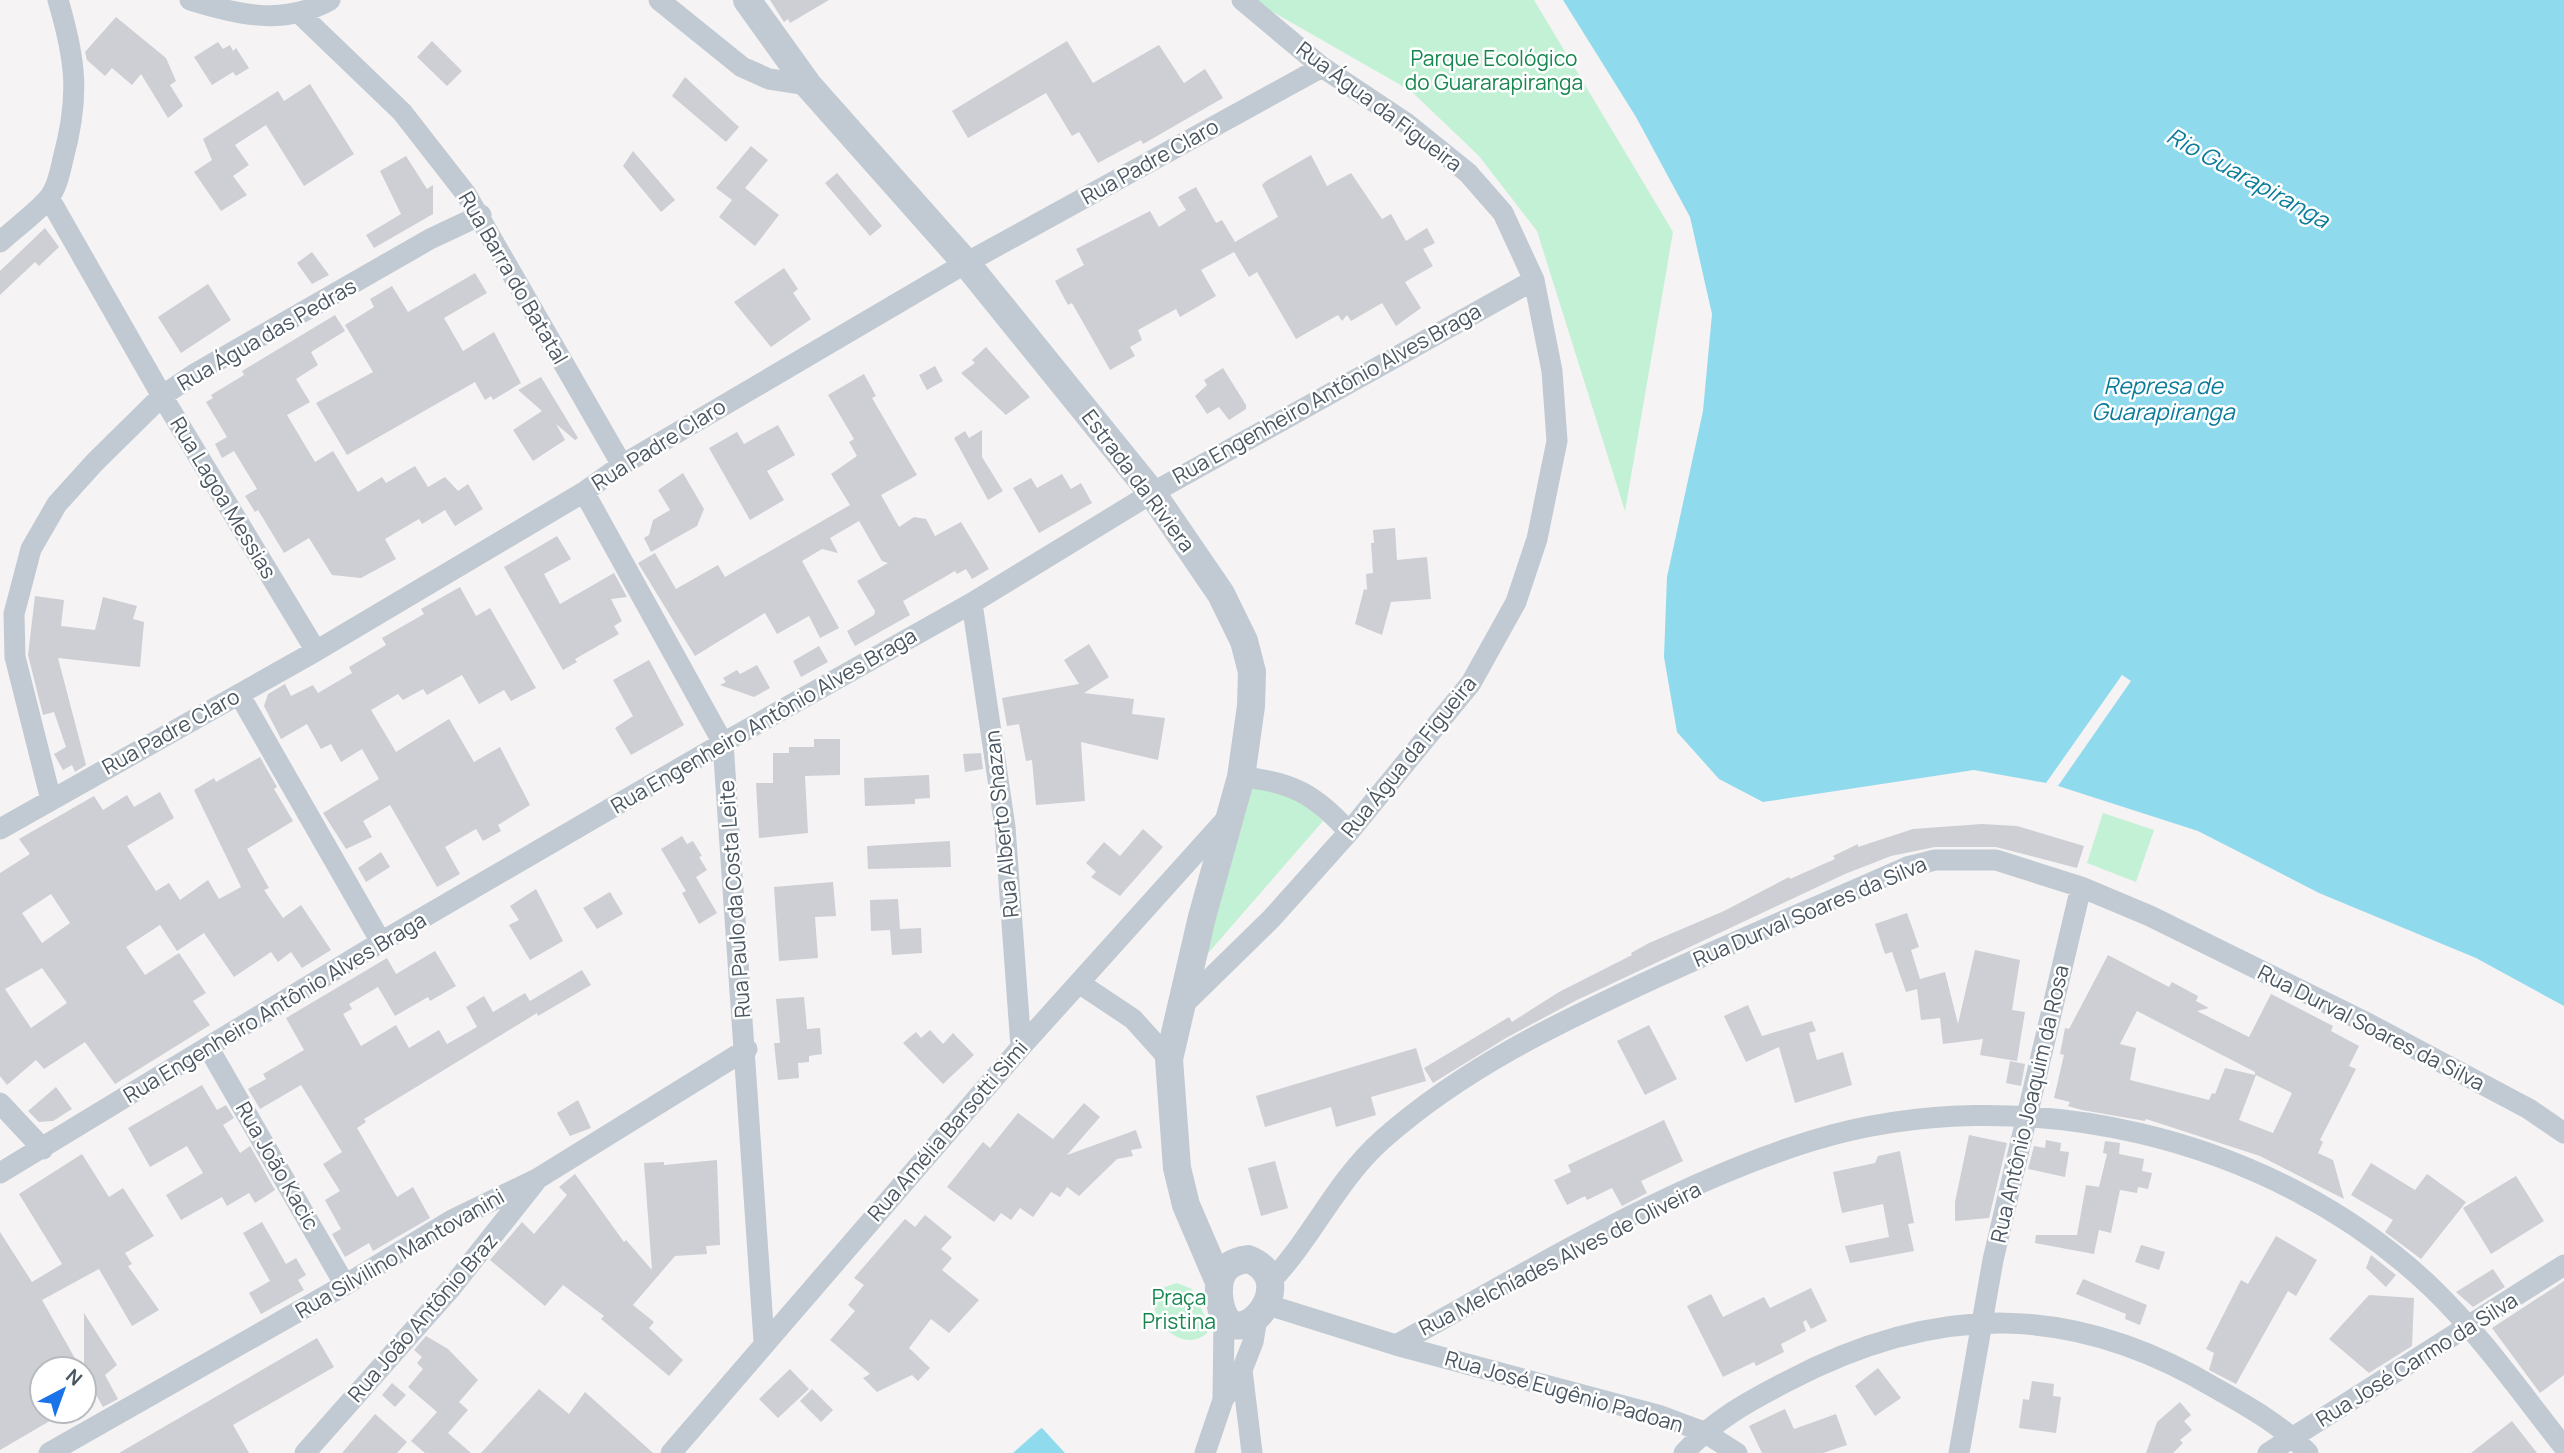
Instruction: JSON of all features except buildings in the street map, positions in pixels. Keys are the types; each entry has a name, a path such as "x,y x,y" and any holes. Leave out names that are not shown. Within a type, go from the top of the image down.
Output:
{"street":[{"path":"0,242 49,198 58,180 69,135 76,86 73,51 58,0"},
{"path":"190,0 255,16 300,15 330,0"},
{"path":"659,0 742,66 769,79 808,85"},
{"name":"Estrada da Riviera","path":"747,0 808,85 966,263 1152,493 1221,594 1244,641 1252,672 1251,706 1241,777 1179,1010 1169,1059 1177,1168 1186,1205 1199,1235 1251,1285 1224,1321"},
{"name":"Rua Água da Figueira","path":"1179,1010 1271,919 1349,832 1471,683 1516,602 1537,539 1557,441 1552,371 1534,280 1503,213 1468,173 1406,123 1322,67 1242,0"},
{"name":"Rua Barra do Batatal","path":"300,15 402,112 481,215 535,317 622,465"},
{"name":"Rua Padre Claro","path":"0,829 316,651 584,492 622,465 966,263 1322,67"},
{"name":"Rua Lagoa Messias","path":"49,198 162,396 316,651"},
{"name":"Rua Água das Pedras","path":"51,800 15,657 14,614 20,581 31,549 57,504 162,396 196,373 430,239 481,215"},
{"name":"Rua Engenheiro Antônio Alves Braga","path":"0,1173 382,942 723,743 972,603 1152,493 1534,280"},
{"name":"Rua Paulo da Costa Leite","path":"584,492 723,743 747,1049 764,1341"},
{"name":"Rua Alberto Shazan","path":"972,603 1005,827 1021,1047"},
{"path":"239,694 382,942"},
{"path":"1241,777 1270,779 1300,789 1328,808 1349,832"},
{"name":"Rua Amélia Barsotti Simi","path":"671,1453 764,1341 1021,1047 1231,813"},
{"name":"Rua Durval Soares da Silva","path":"1251,1285 1300,1243 1379,1143 1436,1096 1548,1027 1907,867 1935,860 1996,860 2081,887 2150,915 2369,1024 2529,1110 2564,1133"},
{"name":"Rua Antônio Joaquim da Rosa","path":"1959,1453 1981,1321 2025,1116 2081,887"},
{"path":"1079,983 1133,1019 1169,1059"},
{"name":"Rua João Kacic","path":"208,1047 345,1285"},
{"name":"Rua Silvilino Mantovanini","path":"49,1453 345,1285 452,1220 537,1179 747,1049"},
{"path":"0,1103 43,1149"},
{"name":"Rua Melchíades Alves de Oliveira","path":"1396,1345 1602,1233 1688,1190 1787,1150 1856,1130 1904,1122 2025,1116 2126,1130 2231,1160 2304,1195 2371,1239 2421,1278 2467,1324 2564,1447"},
{"name":"Rua João Antônio Braz","path":"305,1453 451,1288 537,1179"},
{"name":"Rua José Carmo da Silva","path":"2268,1453 2301,1445 2467,1324 2564,1265"},
{"path":"1223,1400 1224,1321 1241,1325 1251,1285"},
{"path":"1205,1453 1223,1400 1242,1370 1253,1342 1251,1285"},
{"name":"Rua José Eugênio Padoan","path":"1251,1285 1396,1345 1626,1406 1704,1432 1737,1453"},
{"path":"1684,1453 1704,1432 1754,1399 1852,1351 1903,1335 1981,1321 2033,1323 2096,1334 2163,1360 2206,1381 2301,1445"},
{"path":"1242,1370 1252,1453"}],"green space":[{"name":"Parque Ecológico do Guararapiranga","path":"1252,0 1534,0 1673,232 1625,511 1537,231 1479,156 1411,91"},
{"path":"1247,782 1301,800 1323,821 1196,967"},
{"path":"2103,813 2154,830 2136,882 2087,863"},
{"name":"Praça Pristina","path":"1177,1283 1192,1289 1207,1321 1207,1333 1198,1339 1179,1338 1163,1325 1157,1316 1154,1296 1162,1288"}],"water":[{"name":"Represa de Guarapiranga","path":"1563,0 2564,0 2564,1006 2476,958 2319,893 2198,831 2052,784 1974,770 1763,802 1719,779 1677,732 1664,657 1667,577 1703,411 1712,314 1690,217 1636,117"},
{"path":"1042,1428 1065,1453 1013,1453 1040,1429"}],"pier":[{"path":"2122,675 2131,681 2058,786 2046,783"}],"water label":[{"name":"Rio Guarapiranga","path":"2248,178"}]}
